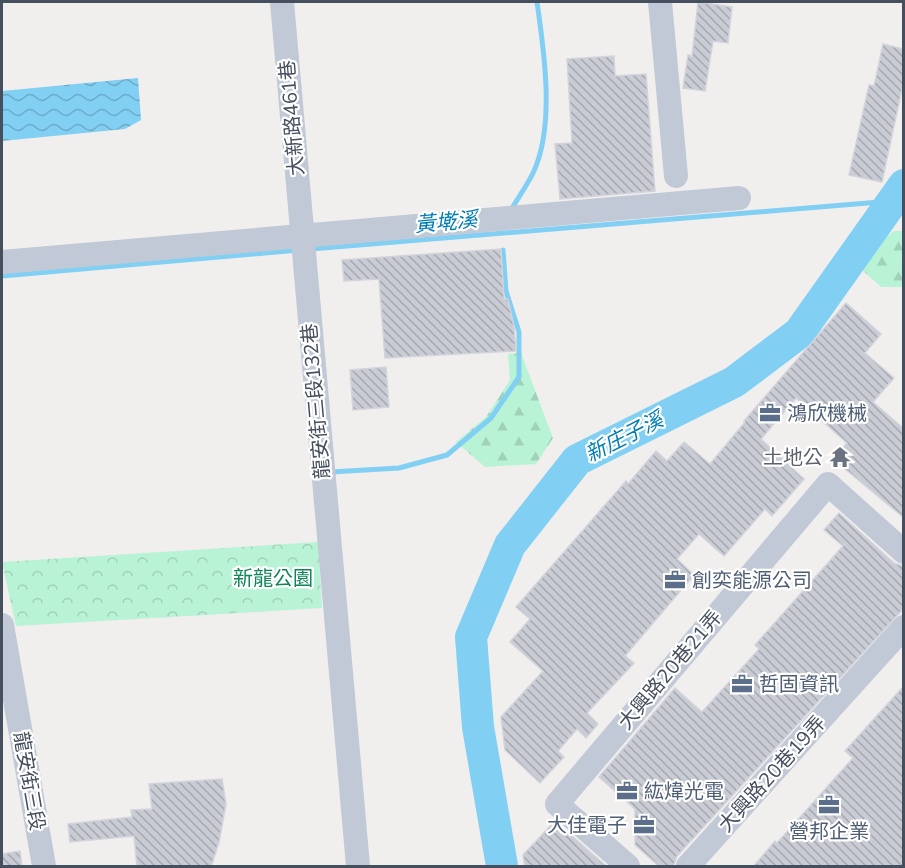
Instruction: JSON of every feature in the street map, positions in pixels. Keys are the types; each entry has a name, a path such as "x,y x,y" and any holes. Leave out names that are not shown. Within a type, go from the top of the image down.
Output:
{"street":[{"name":"大新路461巷","path":"282,2 302,235"},
{"path":"660,2 676,176"},
{"path":"2,262 739,198"},
{"name":"龍安街三段132巷","path":"302,235 358,867"},
{"name":"大興路20巷21弄","path":"628,867 556,804 828,484 903,552"},
{"name":"龍安街三段","path":"2,625 44,867"},
{"name":"大興路20巷19弄","path":"688,867 903,627"}],"green space":[{"path":"894,231 903,231 903,287 881,287 862,270 874,246"},
{"path":"521,353 553,438 536,464 485,467 456,442 486,417 510,380 508,354"},
{"name":"新龍公園","path":"318,542 322,608 16,626 2,562"}],"water":[{"path":"138,78 141,120 125,129 2,141 2,91"}],"building":[{"path":"698,2 732,7 728,43 713,41 705,91 683,88 688,55 692,56"},
{"path":"883,44 903,49 903,84 882,182 849,175 869,85 874,86"},
{"path":"614,56 615,76 646,74 655,191 560,199 555,144 572,143 567,59"},
{"path":"501,249 504,299 508,299 516,351 385,358 379,279 344,281 342,260"},
{"path":"846,303 881,334 865,353 894,378 873,402 903,428 903,517 833,459 847,443 796,398 761,439 804,479 772,516 765,509 724,556 699,534 677,559 694,575 625,656 634,663 587,713 598,724 586,738 577,729 558,751 564,757 540,783 505,750 501,717 543,671 510,642 530,619 516,607 626,481 628,484 656,451 667,461 684,442 710,464"},
{"path":"386,367 389,407 353,410 350,370"},
{"path":"839,513 894,563 903,566 903,609 677,856 673,867 660,867 635,845 635,809 599,777 675,688 702,712 759,649 755,645 843,546 824,530"},
{"path":"903,687 903,867 753,867 853,758 845,751"},
{"path":"222,779 226,804 219,842 211,867 137,867 134,836 70,842 68,824 132,817 131,810 152,809 149,784"},
{"path":"555,821 607,867 525,867 523,855"},
{"path":"20,851 22,867 2,867 2,854"}],"waterway":[{"path":"511,210 534,171 544,132 545,65 537,2"},
{"name":"新庄子溪","path":"502,866 478,727 471,637 510,545 577,460 734,382 799,333 904,185"},
{"name":"黃墘溪","path":"311,249 892,201"},
{"name":"黃墘溪","path":"2,276 299,250"},
{"path":"331,472 399,468 447,455 491,418 519,377 519,332 506,291 503,250"}],"place":[{"name":"鴻欣機械","path":"770,413"},
{"name":"土地公","path":"840,457"},
{"name":"創奕能源公司","path":"675,580"},
{"name":"哲固資訊","path":"742,684"},
{"name":"紘煒光電","path":"627,791"},
{"name":"營邦企業","path":"829,805"},
{"name":"大佳電子","path":"644,825"}]}
